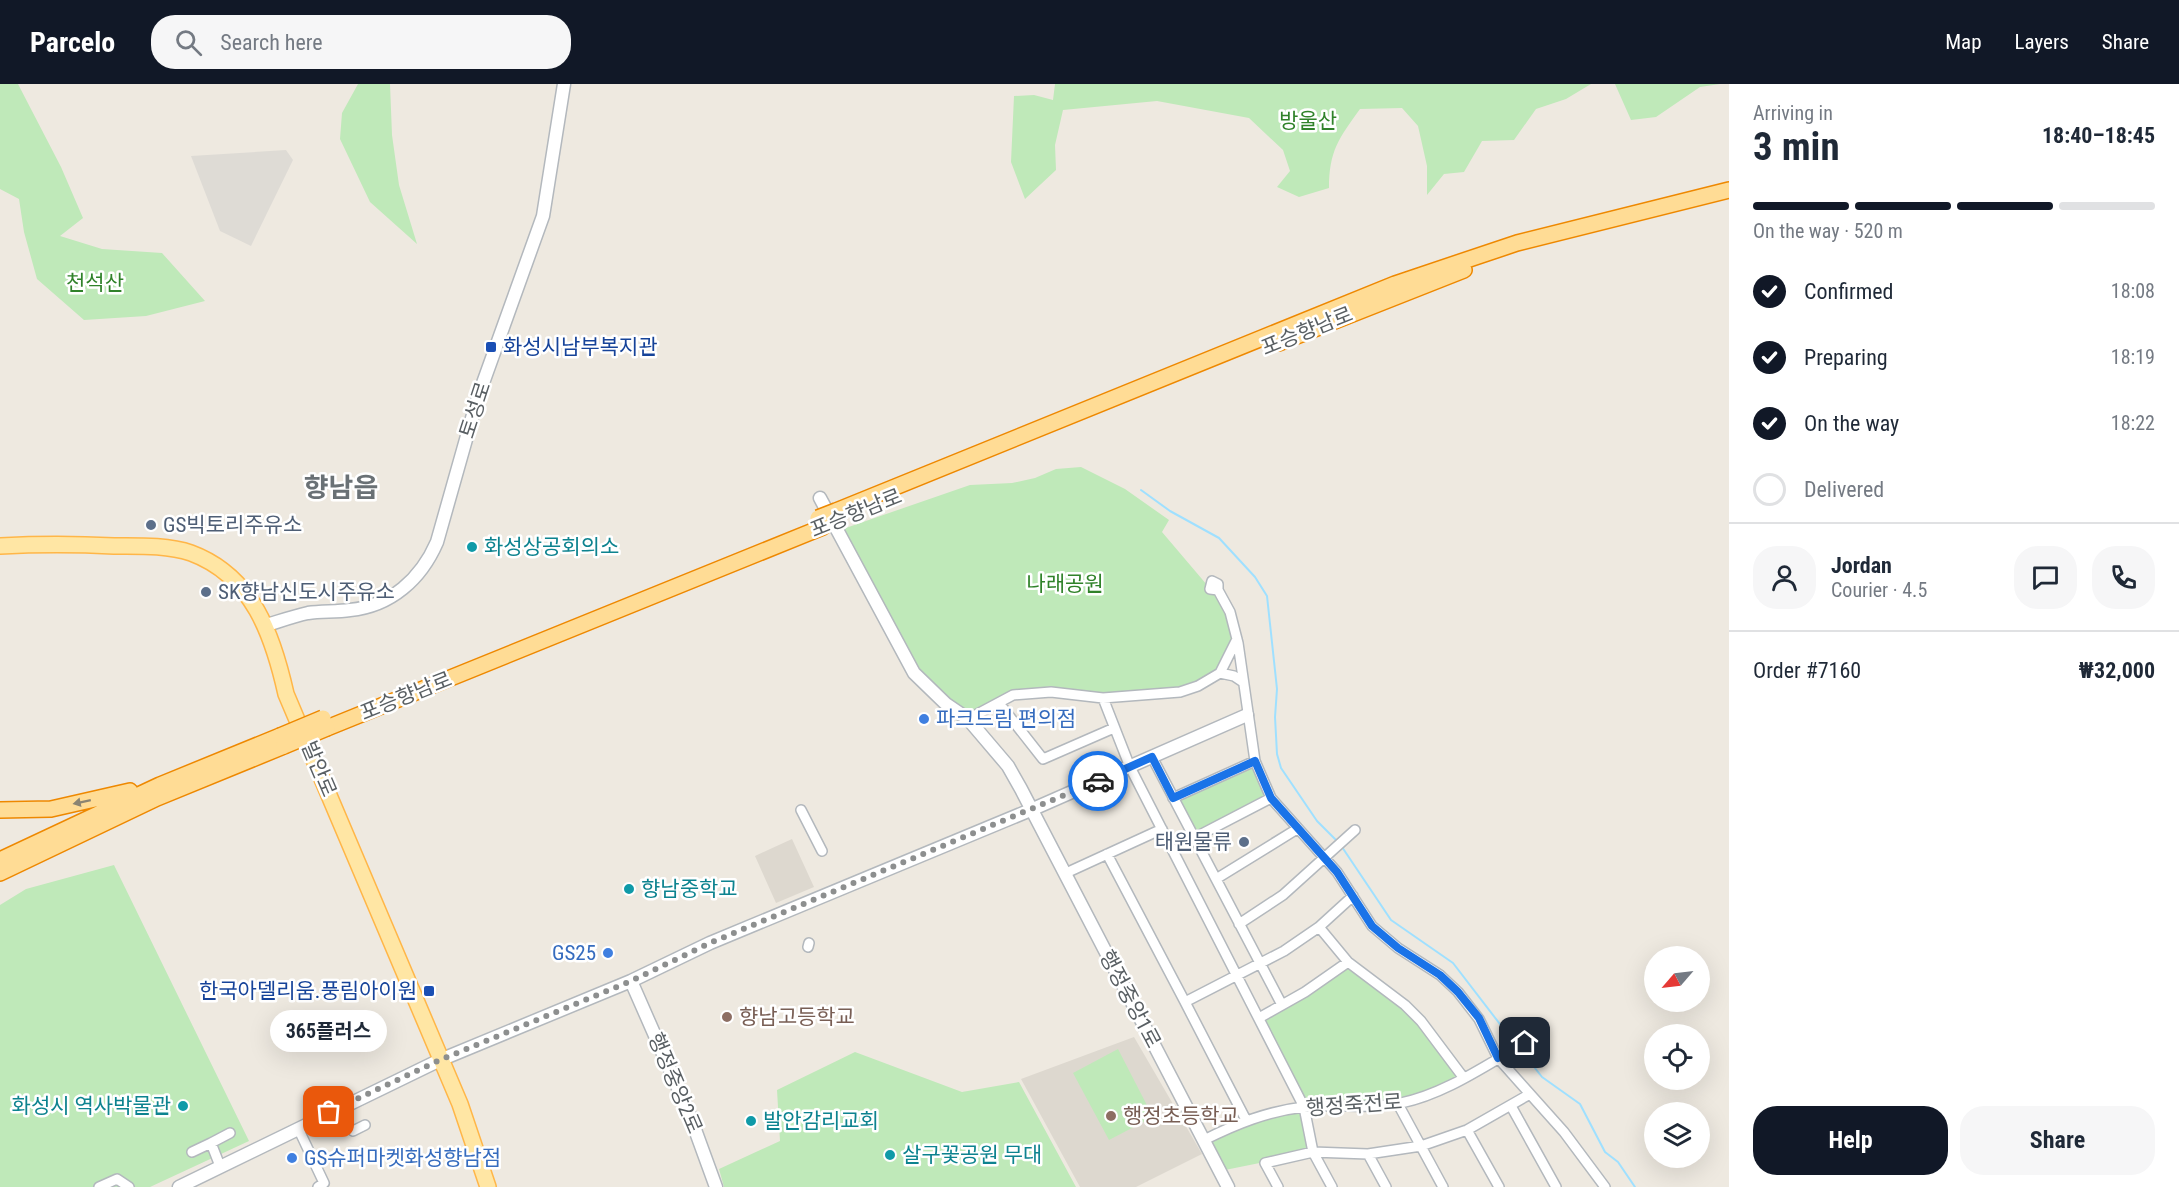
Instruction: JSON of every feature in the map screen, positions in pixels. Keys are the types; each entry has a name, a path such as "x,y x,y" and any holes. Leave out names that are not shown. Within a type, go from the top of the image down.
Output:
{"highway":[{"name":"포승향남로","path":"1607,224 1729,190"},
{"name":"포승향남로","path":"0,873 157,798 325,723 838,515 1398,294 1573,232 1729,200"},
{"name":"포승향남로","path":"0,860 160,785 282,741"},
{"path":"0,810 51,809 160,785"},
{"path":"0,884 40,852"}],"main road":[{"name":"발안로","path":"0,546 151,547 190,553 218,566 239,584 267,626 278,658 286,694 460,1104 488,1187"}],"street":[{"name":"토성로","path":"267,626 308,613 352,610 377,605 417,576 429,561 437,542 478,397 543,216 564,84"},
{"name":"행정중앙1로","path":"820,498 914,673 946,704 968,719 1008,766 1033,809 1228,1187"},
{"path":"1218,590 1230,612 1237,639 1255,761 1271,798 1337,872 1362,914 1384,938 1440,975 1458,992 1479,1018 1498,1058 1564,1132 1605,1187"},
{"path":"968,719 1013,695 1031,692 1103,698 1179,692 1198,686 1220,673 1237,639"},
{"path":"1220,673 1234,676 1243,682"},
{"path":"1103,698 1130,767 1304,1107 1313,1152 1332,1187"},
{"path":"999,703 1043,759 1114,728"},
{"path":"179,1187 440,1060 631,981 710,943 1033,809 1247,715"},
{"path":"1152,757 1282,1005"},
{"path":"1173,798 1255,761"},
{"path":"1194,838 1271,798"},
{"path":"801,810 822,851"},
{"path":"1066,873 1162,829"},
{"path":"1216,879 1297,829"},
{"path":"1239,924 1283,896 1355,830"},
{"path":"1107,854 1246,1120"},
{"path":"1185,1002 1260,964 1319,927 1353,896"},
{"path":"1319,927 1348,962 1405,1005 1421,1021 1463,1077"},
{"path":"1258,1018 1348,962"},
{"name":"행정중앙2로","path":"631,981 689,1113 716,1187"},
{"name":"행정죽전로","path":"1204,1140 1246,1120 1304,1107 1398,1104 1427,1096 1521,1045"},
{"path":"1278,1187 1265,1163 1313,1152 1368,1154 1421,1146 1467,1130 1530,1094"},
{"path":"1398,1104 1443,1187"},
{"path":"1511,1106 1556,1187"},
{"path":"353,1131 365,1125"},
{"path":"298,1128 324,1183 318,1187"},
{"path":"1467,1130 1499,1187"},
{"path":"192,1152 230,1133"},
{"path":"210,1143 220,1166"},
{"path":"1368,1154 1386,1187"},
{"path":"99,1187 117,1179 129,1187"}],"shaded area":[{"path":"286,150 293,160 251,246 220,231 191,156"},
{"path":"792,839 814,887 776,903 755,856"},
{"name":"행정초등학교","path":"1134,1037 1202,1154 1136,1187 1080,1187 1021,1079"}],"green space":[{"name":"천석산","path":"0,84 18,84 61,167 83,218 60,236 102,249 162,253 205,301 146,316 84,320 37,279 24,232 19,199 0,189"},
{"path":"358,84 390,84 392,135 399,185 417,244 370,202 340,139 342,113"},
{"name":"방울산","path":"1055,84 1591,84 1566,99 1536,109 1514,140 1482,141 1464,172 1444,174 1427,195 1427,166 1418,126 1402,108 1360,109 1346,128 1333,154 1329,188 1299,197 1277,187 1290,171 1283,150 1249,118 1157,101 1063,110 1055,145 1056,170 1025,199 1011,162 1014,96 1034,95 1053,100"},
{"path":"1615,84 1720,84 1700,87 1656,117 1631,120"},
{"name":"나래공원","path":"1081,467 1125,489 1169,520 1162,532 1230,612 1237,639 1220,673 1198,686 1103,698 1013,695 968,719 928,687 837,531 970,485 1012,483 1035,478 1056,469"},
{"path":"1255,761 1271,798 1194,838 1173,798"},
{"path":"114,865 249,1141 150,1187 0,1187 0,905 26,889"},
{"path":"1348,962 1405,1005 1463,1077 1413,1101 1305,1107 1313,1152 1220,1171 1204,1140 1246,1120 1304,1107 1259,1018"},
{"path":"1118,1049 1153,1117 1109,1140 1073,1073"},
{"path":"855,1052 962,1092 1019,1082 1076,1187 724,1187 719,1169 780,1141 777,1090"}],"waterway":[{"path":"1141,490 1170,511 1219,538 1255,577 1267,596 1277,689 1275,717 1277,754 1281,768 1317,821 1338,842"},
{"path":"1342,847 1391,920 1453,963 1516,1045"},
{"path":"1520,1049 1542,1077 1580,1104 1605,1152 1618,1162 1635,1187"}],"way so far":[{"path":"329,1112 440,1060 590,996 631,981 710,943 1098,781"}],"place":[{"name":"화성시남부복지관","path":"491,347"},
{"name":"GS빅토리주유소","path":"151,525"},
{"name":"화성상공회의소","path":"472,547"},
{"name":"SK향남신도시주유소","path":"206,592"},
{"name":"파크드림 편의점","path":"924,719"},
{"name":"태원물류","path":"1244,842"},
{"name":"향남중학교","path":"629,889"},
{"name":"GS25","path":"608,953"},
{"name":"한국아델리움.풍림아이원","path":"429,991"},
{"name":"향남고등학교","path":"727,1017"},
{"name":"화성시 역사박물관","path":"183,1106"},
{"name":"365플러스","path":"329,1112"},
{"name":"행정초등학교","path":"1111,1116"},
{"name":"발안감리교회","path":"751,1121"},
{"name":"살구꽃공원 무대","path":"890,1155"},
{"name":"GS슈퍼마켓화성향남점","path":"292,1158"}],"district":[{"name":"향남읍","path":"341,488"}],"route":[{"path":"1098,781 1152,757 1173,798 1255,761 1271,798 1337,872 1362,914 1384,938 1440,975 1458,992 1479,1018 1498,1058 1525,1043"}]}
